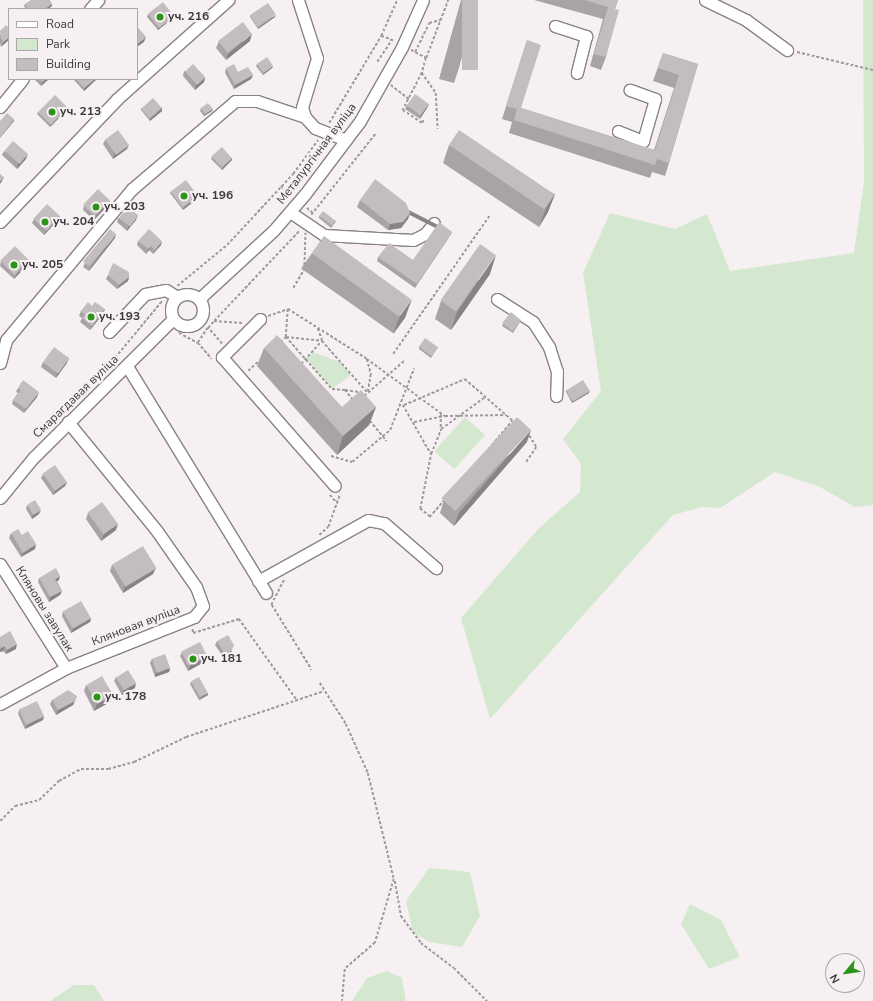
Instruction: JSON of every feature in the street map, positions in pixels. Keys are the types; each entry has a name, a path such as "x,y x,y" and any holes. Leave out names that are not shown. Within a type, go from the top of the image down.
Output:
{"street":[{"path":"91,8 98,0"},
{"path":"0,222 117,99 228,0"},
{"path":"298,0 318,58 302,107 305,117 309,124 324,132 346,140"},
{"name":"Металургічная вуліца","path":"199,299 290,212 346,140 384,80 403,46 423,0"},
{"path":"705,0 746,20 787,50"},
{"path":"555,26 586,36 577,73"},
{"path":"0,107 22,80"},
{"path":"618,130 643,140 655,99 630,90"},
{"path":"0,362 6,340 132,189 235,101 258,101 305,117"},
{"path":"290,212 324,235 413,240 425,234 434,223"},
{"path":"109,332 138,298 152,291 188,294 199,299 203,313 195,324 177,322 171,309 174,294"},
{"path":"497,299 533,322 549,347 557,372 556,396"},
{"path":"260,319 222,357 335,486"},
{"name":"Смарагдавая вуліца","path":"0,498 68,422 127,366 177,322"},
{"path":"127,366 266,593"},
{"name":"Кляновая вуліца","path":"0,704 66,668 194,617 203,606 196,587 157,531 68,422"},
{"path":"258,581 368,520 384,523 436,568"},
{"name":"Кляновы завулак","path":"0,564 66,668"}],"path":[{"path":"94,383 174,294 227,246 293,174 324,132 381,36 397,0"},
{"path":"423,120 422,123 403,110 422,73 426,58 448,0"},
{"path":"415,52 429,23 441,20"},
{"path":"381,36 426,58"},
{"path":"377,62 391,40"},
{"path":"787,50 873,70"},
{"path":"422,73 436,93 438,129"},
{"path":"384,80 409,99"},
{"path":"228,351 208,328 305,223 376,133"},
{"path":"393,354 490,216"},
{"path":"293,288 304,270 305,223"},
{"path":"214,321 248,323 288,308"},
{"path":"288,308 389,374 445,416"},
{"path":"288,308 286,337 332,389 368,393"},
{"path":"177,322 179,333 198,343"},
{"path":"317,327 322,341 368,393"},
{"path":"279,343 286,337 322,341"},
{"path":"300,366 322,341"},
{"path":"240,378 262,358"},
{"path":"367,359 371,374 368,393"},
{"path":"362,399 404,361"},
{"path":"331,456 352,462 390,430 408,389 414,368"},
{"path":"404,405 465,379 518,425"},
{"path":"345,390 356,404"},
{"path":"442,429 485,397"},
{"path":"401,404 404,405 431,454"},
{"path":"441,414 442,429 431,454 420,509 430,517 446,499"},
{"path":"365,415 387,441"},
{"path":"414,422 445,416 506,415"},
{"path":"451,493 512,421"},
{"path":"523,430 534,440 536,447 526,462"},
{"path":"266,593 312,670"},
{"path":"194,617 193,633 239,619 296,699"},
{"path":"320,683 346,724 368,773 394,879 401,916 413,932 487,1001"},
{"path":"0,821 15,806 39,800 59,781 81,769 108,769 134,762 186,737 296,699 324,691"},
{"path":"342,1001 345,969 375,943 394,879"}],"green space":[{"path":"863,0 873,0 873,505 855,507 820,487 775,472 720,508 702,507 673,515 490,719 461,618 539,528 580,492 581,464 563,439 601,391 583,273 610,213 675,229 707,214 730,271 854,253 864,182"},
{"path":"313,352 340,362 351,375 332,389 306,359"},
{"path":"465,417 485,435 454,469 434,451"},
{"path":"429,868 470,872 480,916 462,947 429,942 413,932 406,901"},
{"path":"690,904 721,920 740,957 709,969 681,924"},
{"path":"387,971 402,978 406,1001 352,1001 367,978"},
{"path":"74,985 94,985 104,1001 50,1001"}],"building":[{"path":"31,0 50,0 52,4 46,8 27,8 25,4"},
{"path":"462,0 478,0 478,70 462,70"},
{"path":"584,0 618,0 615,9 619,10 606,57 594,54 608,7"},
{"name":"уч. 216","path":"163,2 174,16 159,28 148,14"},
{"path":"268,3 276,15 258,27 250,15"},
{"path":"243,22 252,34 227,53 218,41"},
{"path":"6,25 8,27 8,38 3,42 0,35 0,31"},
{"path":"138,27 146,37 138,43"},
{"path":"527,40 541,45 521,108 655,150 679,75 658,68 663,53 698,64 669,163 657,159 655,165 514,120 517,109 506,106"},
{"path":"267,57 273,66 263,73 257,64"},
{"path":"193,64 205,77 197,85 185,72"},
{"path":"234,64 238,72 248,67 253,75 235,85 226,68"},
{"path":"77,80 94,80 84,88"},
{"path":"415,94 429,104 421,115 407,105"},
{"name":"уч. 213","path":"55,95 68,108 51,125 38,112"},
{"path":"153,98 162,108 150,118 141,109"},
{"path":"208,103 213,109 205,114 201,108"},
{"path":"7,113 14,119 0,137 0,121"},
{"path":"118,130 129,145 116,155 105,139"},
{"path":"459,130 554,194 544,209 449,145"},
{"path":"13,141 28,154 20,164 4,151"},
{"path":"222,147 232,158 222,168 212,156"},
{"path":"0,174 4,177 0,181"},
{"path":"375,179 406,203 410,213 403,222 390,224 360,200"},
{"name":"уч. 196","path":"186,180 198,196 183,207 171,191"},
{"name":"уч. 203","path":"98,189 110,200 95,216 83,205"},
{"name":"уч. 204","path":"47,204 60,216 47,231 33,219"},
{"path":"127,207 138,215 130,227 119,218"},
{"path":"323,211 336,221 332,226 319,216"},
{"path":"439,222 452,232 417,284 378,257 389,243 413,260"},
{"path":"110,229 116,234 89,266 83,261"},
{"path":"149,229 162,241 155,250 151,246 148,249 138,241"},
{"path":"324,236 411,299 399,316 312,253"},
{"path":"480,244 496,255 456,311 440,301"},
{"name":"уч. 205","path":"15,246 29,260 14,275 0,261"},
{"path":"113,263 129,272 129,277 119,285 108,275"},
{"name":"уч. 193","path":"88,302 92,306 95,302 105,309 92,326 82,318 85,315 81,311"},
{"path":"511,312 521,320 512,331 502,323"},
{"path":"277,335 342,407 361,390 376,407 343,436 264,348"},
{"path":"425,338 438,347 432,356 419,347"},
{"path":"54,347 69,358 58,374 43,362"},
{"path":"23,380 39,392 26,409 13,400 21,390 18,388"},
{"path":"583,380 590,391 573,402 566,391"},
{"path":"517,417 531,430 455,511 441,498"},
{"path":"55,465 67,482 55,491 43,474"},
{"path":"35,500 41,510 33,515 27,505"},
{"path":"102,502 118,524 103,534 87,513"},
{"path":"18,529 22,535 28,531 36,544 23,553 11,533"},
{"path":"143,546 156,568 126,587 112,565"},
{"path":"56,568 60,576 55,579 62,591 50,597 39,578"},
{"path":"81,601 91,618 73,629 63,612"},
{"path":"10,631 17,644 7,650 5,646 1,648 0,637"},
{"path":"228,635 234,645 232,650 225,654 217,641"},
{"name":"уч. 181","path":"200,642 207,656 189,666 181,652"},
{"path":"165,654 170,668 157,673 152,659"},
{"path":"128,670 136,683 124,690 116,677"},
{"path":"102,676 113,695 97,704 86,685"},
{"path":"199,677 208,693 200,697 191,681"},
{"path":"68,690 77,696 75,701 58,710 52,700"},
{"path":"37,701 44,716 26,725 19,709"}],"place":[{"name":"уч. 216","path":"160,17"},
{"name":"уч. 213","path":"52,112"},
{"name":"уч. 196","path":"184,196"},
{"name":"уч. 203","path":"96,207"},
{"name":"уч. 204","path":"45,222"},
{"name":"уч. 205","path":"14,265"},
{"name":"уч. 193","path":"91,317"},
{"name":"уч. 181","path":"193,659"},
{"name":"уч. 178","path":"97,697"}]}
